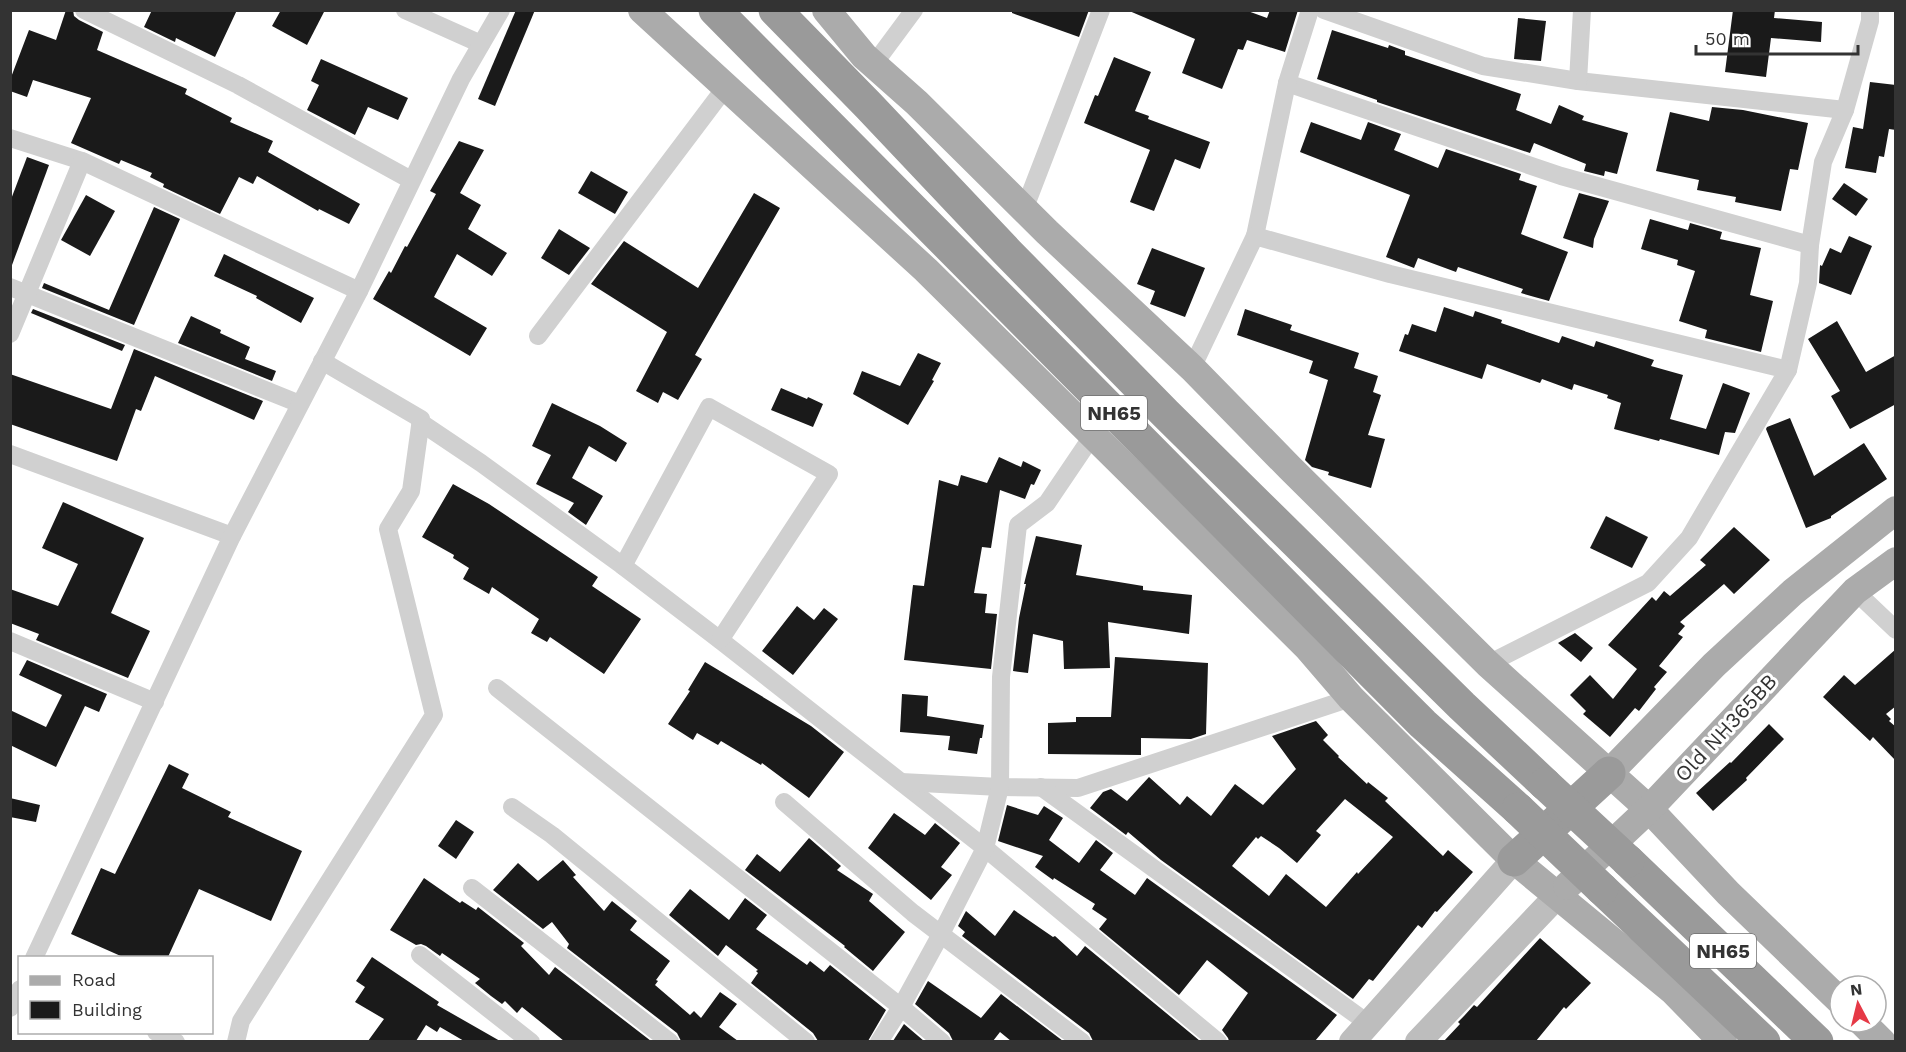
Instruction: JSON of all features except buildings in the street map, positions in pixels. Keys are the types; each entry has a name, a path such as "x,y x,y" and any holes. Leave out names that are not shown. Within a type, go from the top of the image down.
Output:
{"highway":[{"name":"NH65","path":"716,10 1423,724 1518,809 1764,1041"},
{"name":"NH65","path":"775,10 1165,413 1462,706 1817,1041"},
{"path":"1514,860 1609,773"}],"main road":[{"path":"642,10 926,270 1308,648 1351,698 1514,860 1673,991 1723,1041"},
{"path":"826,10 864,56 917,103 1024,210 1192,368 1488,664 1649,809 1728,893 1828,989"},
{"path":"1609,773 1714,665 1793,592 1896,510"},
{"name":"Old NH365BB","path":"1557,896 1649,809 1855,591 1896,561"},
{"path":"1360,1033 1514,860"},
{"path":"1418,1041 1557,896"}],"street":[{"path":"84,10 238,85 411,180"},
{"path":"405,10 481,44"},
{"path":"34,956 232,537 359,291 460,79 501,10"},
{"path":"874,64 915,10"},
{"path":"1024,210 1101,10"},
{"path":"1192,368 1255,236 1287,83 1310,10"},
{"path":"1324,10 1483,66 1578,81 1845,110"},
{"path":"1578,81 1582,10"},
{"path":"1488,664 1648,583 1689,538 1788,370 1808,283 1810,245 1823,162 1845,110 1870,21 1870,10"},
{"path":"1287,83 1561,176 1810,245"},
{"path":"538,336 725,88"},
{"path":"10,138 81,161 359,291"},
{"path":"10,334 19,290 81,161"},
{"path":"1255,236 1390,274 1788,370"},
{"path":"19,290 300,404"},
{"path":"236,1041 242,1021 434,715 388,529 411,491 421,419 322,361"},
{"path":"623,566 709,407 829,474 720,640"},
{"path":"420,422 481,463 623,566 720,640 985,848 1218,1041"},
{"path":"879,1041 901,1007 985,848 1000,787 1001,677 1018,525 1047,503 1093,435"},
{"path":"10,454 232,537"},
{"path":"1855,591 1896,630"},
{"path":"10,641 154,702"},
{"path":"497,688 942,1041"},
{"path":"901,782 1078,788 1351,698"},
{"path":"1041,788 1360,1033"},
{"path":"784,802 913,913 1082,1041"},
{"path":"512,807 552,836 806,1041"},
{"path":"472,888 670,1041"},
{"path":"420,956 531,1041"},
{"path":"10,1008 18,993"},
{"path":"160,1034 176,1041"}]}
